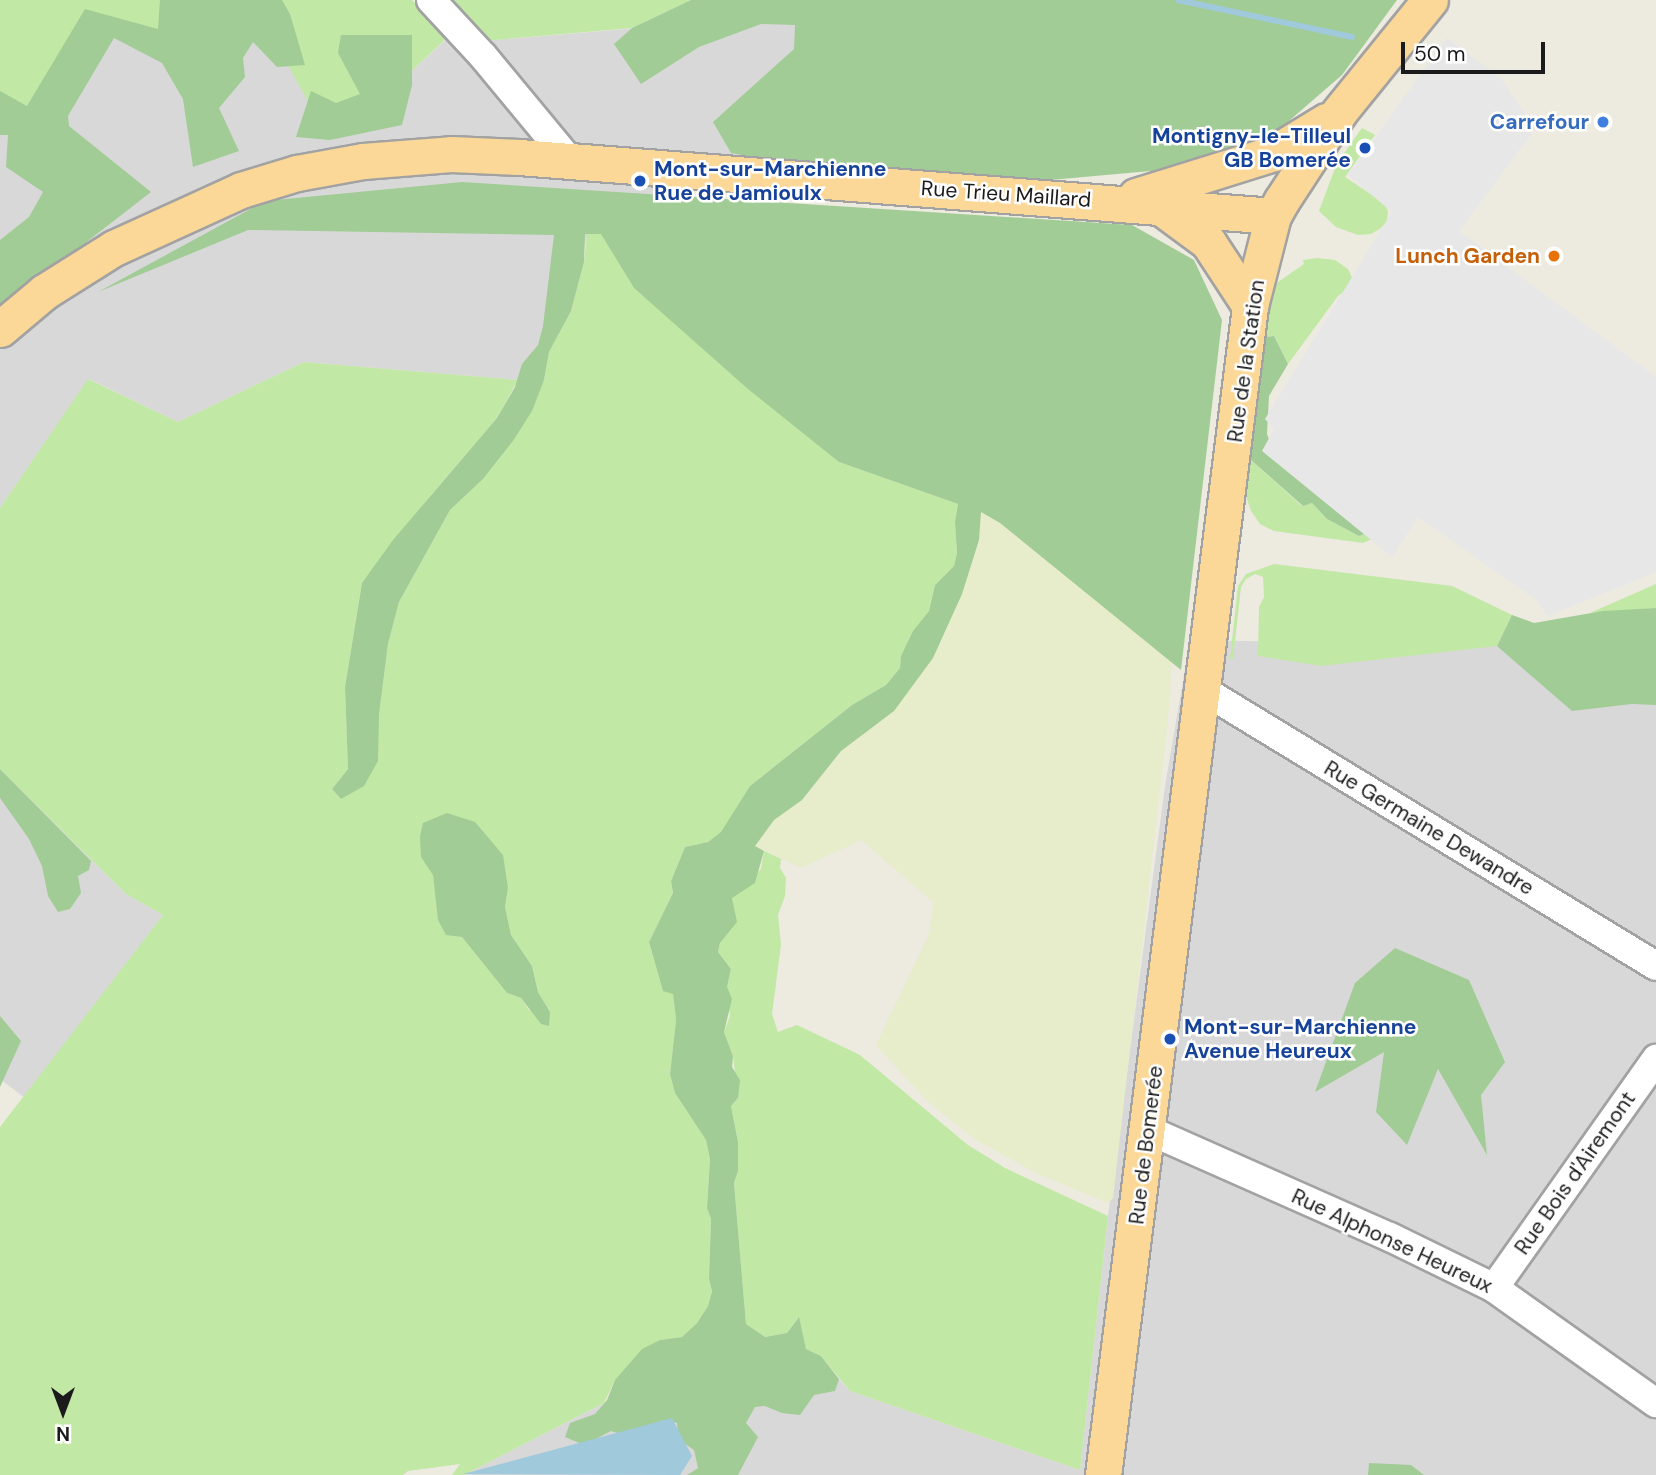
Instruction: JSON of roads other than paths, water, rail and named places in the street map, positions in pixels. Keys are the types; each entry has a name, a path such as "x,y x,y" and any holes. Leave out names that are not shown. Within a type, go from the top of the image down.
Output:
{"main road":[{"name":"Rue de la Station","path":"1203,690 1250,306 1273,216 1340,111 1430,0"},
{"path":"1250,306 1208,242 1140,203 1148,190 1201,178 1274,153 1340,111"},
{"name":"Rue Trieu Maillard","path":"0,329 44,292 114,248 241,190 297,173 363,161 451,154 570,161 1140,203 1273,216"},
{"name":"Rue de Bomerée","path":"1103,1475 1203,690"}],"street":[{"path":"431,0 483,56 570,161"},
{"name":"Rue Germaine Dewandre","path":"1203,690 1656,966"},
{"name":"Rue Bois d'Airemont","path":"1494,1288 1656,1059"},
{"name":"Rue Alphonse Heureux","path":"1147,1130 1390,1237 1494,1288 1656,1403"}],"water":[{"path":"672,1418 692,1456 680,1475 463,1474"}],"waterway":[{"path":"1178,0 1352,37"}],"place":[{"name":"Carrefour","path":"1603,122"},
{"name":"Montigny-le-Tilleul GB Bomerée","path":"1365,148"},
{"name":"Mont-sur-Marchienne Rue de Jamioulx","path":"640,181"},
{"name":"Lunch Garden","path":"1554,256"},
{"name":"Mont-sur-Marchienne Avenue Heureux","path":"1170,1039"}]}
